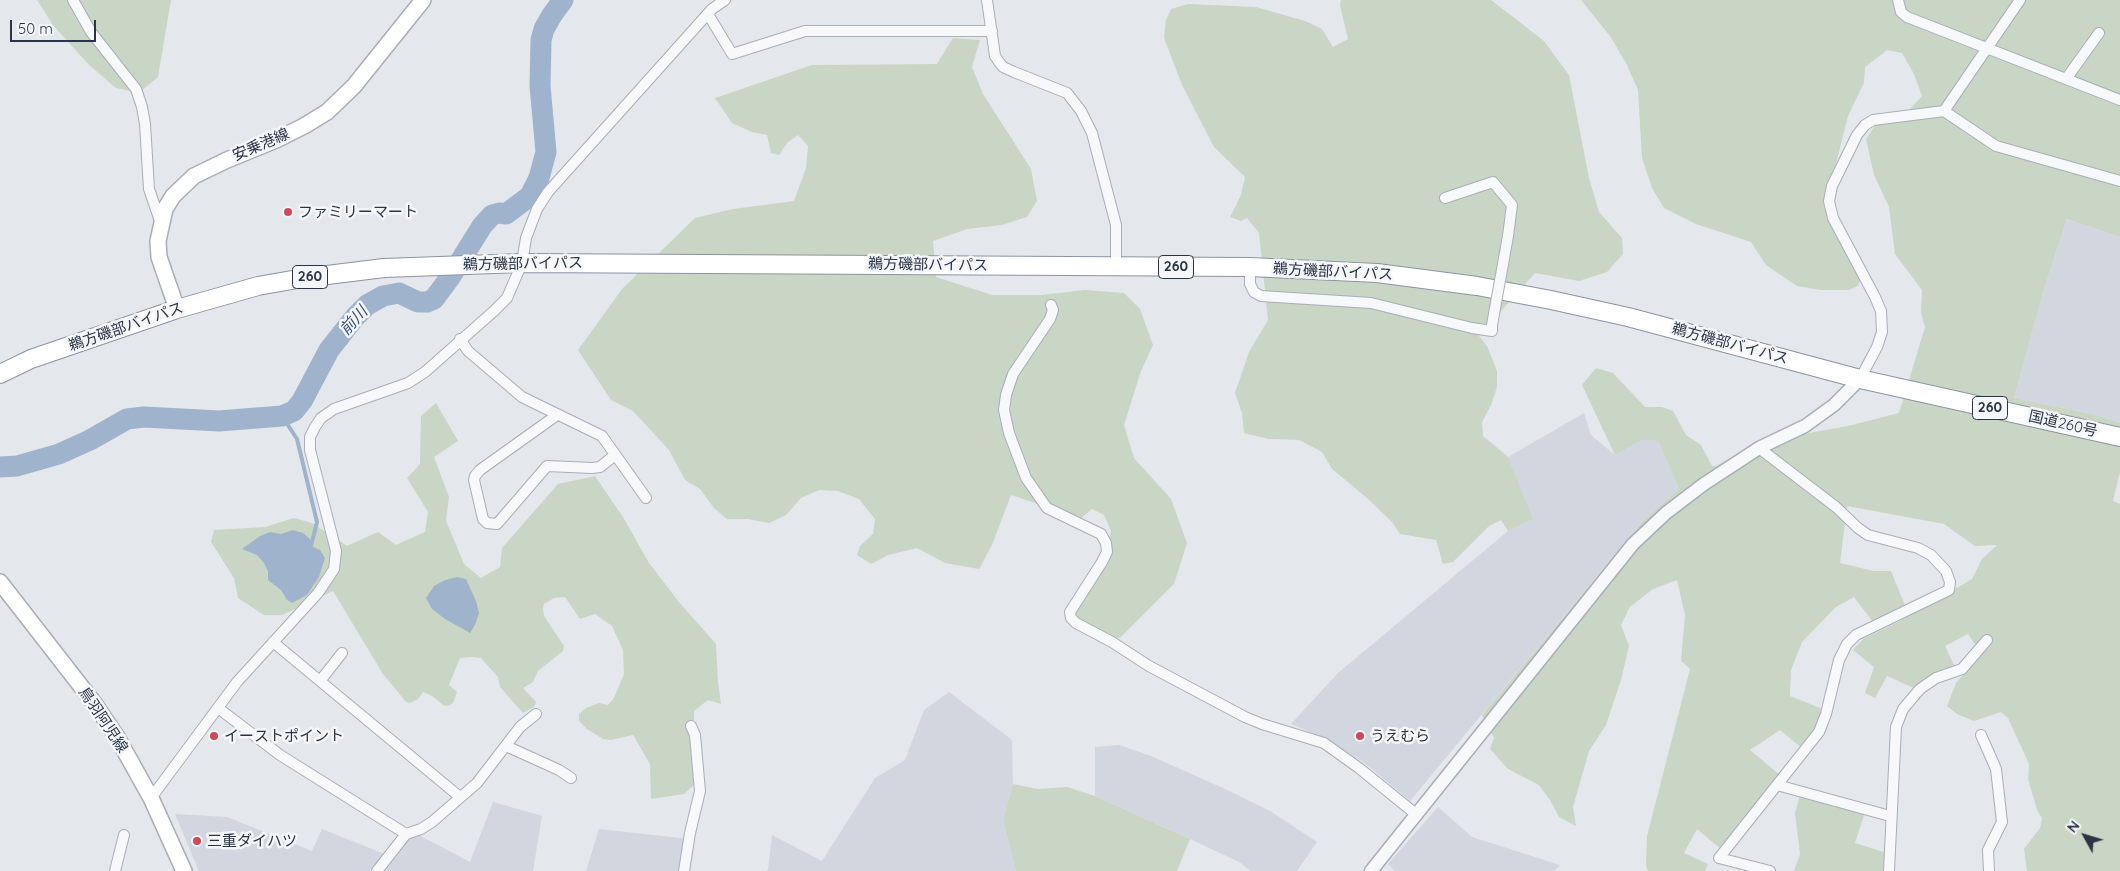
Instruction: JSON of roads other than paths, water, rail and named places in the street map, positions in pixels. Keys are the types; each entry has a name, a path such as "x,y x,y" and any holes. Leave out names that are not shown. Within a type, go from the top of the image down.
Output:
{"highway":[{"name":"鵜方磯部バイパス","path":"0,374 31,359 177,309 258,286 303,278 384,268 446,264 522,263 1250,267 1378,274 1477,286 1628,317 1860,378"},
{"name":"国道260号","path":"1860,378 2120,437"}],"main road":[{"name":"安乗港線","path":"177,309 159,257 158,241 165,209 173,196 194,176 304,126 342,100 423,0"},
{"name":"鳥羽阿児線","path":"3,592 94,703 117,737 151,798 184,871"}],"street":[{"path":"73,0 91,32 136,89 145,124 149,189 161,224"},
{"path":"151,798 237,682 318,593 334,569 334,543 310,450 310,437 314,427 334,409 408,383 425,372 460,339 494,311 506,298 522,263 526,238 537,209 548,192 708,14 725,0"},
{"path":"987,0 995,56 1003,67 1066,93 1081,111 1092,132 1116,225 1116,266"},
{"path":"1898,0 1901,12 1907,17 2120,100"},
{"path":"1944,111 2020,0"},
{"path":"708,14 732,54 805,31 992,32"},
{"path":"2066,79 2099,33"},
{"path":"1371,871 1633,544 1666,513 1704,484 1759,448 1805,426 1834,405 1860,378 1877,346 1882,332 1882,316 1876,296 1833,218 1829,201 1832,186 1857,135 1865,125 1872,120 1944,111 1996,146 2120,181"},
{"path":"1250,267 1250,284 1254,292 1261,296 1371,303 1472,328 1492,331 1512,206 1493,182 1445,198"},
{"path":"1051,305 1053,310 1050,319 1013,374 1006,395 1004,410 1026,478 1047,508 1101,534 1106,543 1107,549 1104,557 1070,612 1071,618 1076,623 1112,642 1149,666 1245,717 1324,743 1417,814"},
{"path":"460,339 468,351 522,397 602,436 646,498"},
{"path":"557,415 480,470 476,476 474,480 483,519 488,523 497,524 547,466 600,467 615,455"},
{"path":"1759,448 1836,507 1868,535 1918,548 1931,555 1946,571 1950,582 1949,590 1856,635 1847,644 1839,660 1826,714 1819,732 1719,858 1770,871"},
{"path":"1888,871 1896,727 1903,709 1920,689 1936,678 1962,669 1987,640"},
{"path":"273,642 460,797"},
{"path":"320,680 342,654"},
{"path":"218,708 280,755 406,834"},
{"path":"377,871 406,834 421,829 432,822 477,783 520,727 536,714"},
{"path":"684,871 690,833 700,791 695,735 691,726"},
{"path":"1981,735 1996,769 2002,822 1988,850 1989,871"},
{"path":"506,746 559,770 571,778"},
{"path":"1777,785 1890,816"},
{"path":"114,871 124,835"}],"water":[{"path":"293,530 303,533 310,539 311,546 320,550 325,558 319,577 307,595 292,603 287,600 281,590 268,580 268,571 257,555 242,549 260,536 270,532 281,534"},
{"path":"457,577 466,579 479,613 470,633 445,619 432,609 426,598 434,586 445,580"}],"waterway":[{"name":"前川","path":"0,467 17,466 59,454 90,440 127,419 144,417 219,421 282,416 294,411 302,401 329,350 367,305 383,296 399,293 418,302 427,302 434,299 451,276 482,226 492,215 506,214 530,196 539,178 546,152 540,86 541,40 544,29 563,0"},
{"path":"282,416 297,439 317,522 311,546"}],"place":[{"name":"ファミリーマート","path":"288,212"},
{"name":"イーストポイント","path":"214,736"},
{"name":"うえむら","path":"1360,736"},
{"name":"三重ダイハツ","path":"197,841"}]}
